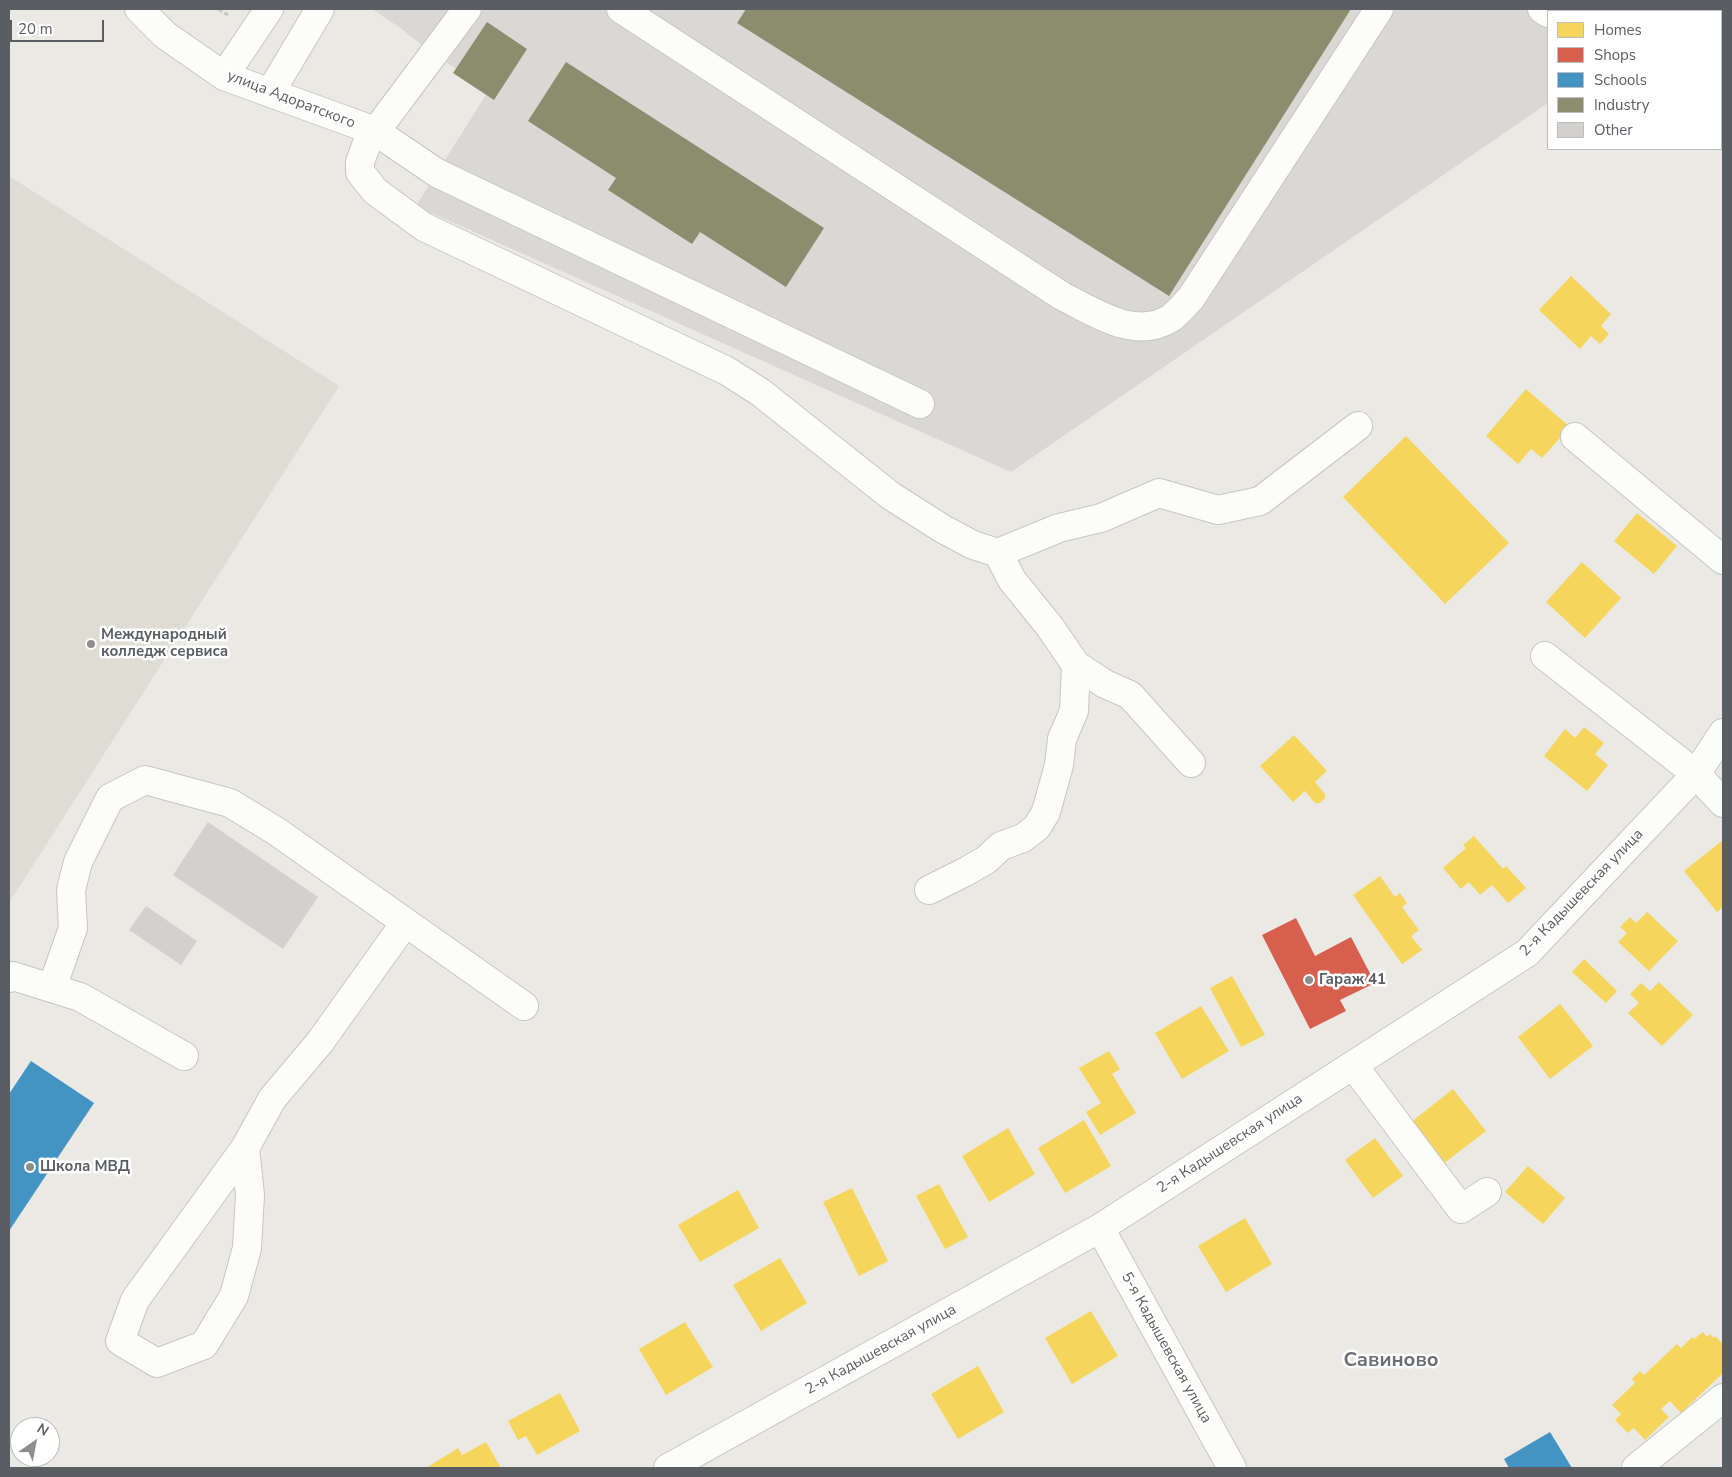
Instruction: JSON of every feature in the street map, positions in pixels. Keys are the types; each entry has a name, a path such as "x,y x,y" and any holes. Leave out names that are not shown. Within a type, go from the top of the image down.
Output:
{"street":[{"name":"улица Адоратского","path":"139,9 165,35 224,76 375,131 437,173 920,404"},
{"path":"224,76 269,9"},
{"path":"270,92 320,9"},
{"path":"467,9 367,143 360,162 360,172 375,192 424,227 727,371 760,392 890,496 973,545 998,553 1059,528 1101,518 1159,493 1218,510 1260,501 1358,426"},
{"path":"621,9 1062,296 1125,326 1144,328 1171,318 1191,298 1379,9"},
{"path":"1575,437 1723,560"},
{"path":"998,553 1012,580 1050,626 1076,665 1105,684 1130,694 1191,764"},
{"path":"1546,656 1696,774 1723,803"},
{"path":"929,890 972,868 1001,846 1023,838 1037,827 1046,812 1059,765 1062,739 1074,711 1076,665"},
{"name":"2-я Кадышевская улица","path":"668,1468 1100,1228 1527,953 1696,774 1723,732"},
{"path":"52,988 73,928 72,890 78,862 110,798 145,780 230,803 276,831 524,1006"},
{"path":"245,1148 250,1195 247,1248 234,1296 204,1345 157,1363 120,1341 135,1300 245,1148 272,1098 320,1042 406,923"},
{"path":"9,978 13,976 80,997 184,1056"},
{"path":"1353,1065 1462,1209 1487,1192"},
{"name":"5-я Кадышевская улица","path":"1100,1228 1232,1468"},
{"path":"1636,1468 1723,1398"}],"shaded area":[{"path":"372,9 1685,9 1547,10 1547,104 1011,472 416,206 489,90 433,54 399,27"},
{"name":"Международный колледж сервиса","path":"9,176 339,386 9,903"}],"building: Homes":[{"path":"1571,276 1611,314 1601,326 1609,334 1600,344 1591,336 1580,349 1539,310"},
{"path":"1526,389 1570,427 1542,458 1531,449 1518,464 1486,436"},
{"path":"1406,436 1509,543 1445,604 1343,497"},
{"path":"1637,513 1677,546 1654,574 1614,541"},
{"path":"1582,562 1621,598 1585,638 1546,602"},
{"path":"1584,727 1604,743 1595,754 1608,765 1587,791 1544,756 1565,729 1575,738"},
{"path":"1294,735 1327,771 1315,782 1325,794 1325,798 1320,803 1315,803 1305,791 1293,802 1260,766"},
{"path":"1474,836 1503,869 1506,866 1526,888 1508,903 1492,885 1480,895 1469,882 1461,889 1443,868 1466,848 1463,845"},
{"path":"1723,840 1723,907 1717,912 1684,871"},
{"path":"1380,876 1395,897 1400,893 1407,903 1402,907 1419,930 1411,936 1422,950 1402,964 1353,895"},
{"path":"1647,912 1678,941 1649,971 1618,942 1627,933 1620,927 1630,917 1636,923"},
{"path":"1584,959 1617,991 1606,1003 1572,972"},
{"path":"1232,976 1265,1035 1241,1047 1210,988"},
{"path":"1659,982 1693,1015 1662,1046 1628,1013 1639,1003 1630,994 1641,983 1650,991"},
{"path":"1560,1004 1593,1046 1550,1079 1518,1037"},
{"path":"1201,1006 1229,1051 1182,1079 1155,1033"},
{"path":"1109,1051 1120,1069 1112,1074 1136,1113 1100,1135 1086,1112 1101,1103 1079,1068"},
{"path":"1453,1089 1486,1131 1443,1164 1410,1123"},
{"path":"1084,1120 1111,1166 1065,1193 1038,1148"},
{"path":"1008,1128 1035,1174 989,1202 962,1156"},
{"path":"1375,1138 1403,1176 1373,1198 1345,1160"},
{"path":"1528,1166 1565,1198 1543,1224 1505,1192"},
{"path":"939,1184 968,1237 945,1249 916,1196"},
{"path":"852,1188 888,1261 859,1276 823,1202"},
{"path":"738,1190 759,1228 700,1262 678,1225"},
{"path":"1245,1218 1272,1264 1226,1292 1198,1246"},
{"path":"780,1258 807,1303 761,1331 733,1285"},
{"path":"1091,1311 1118,1356 1072,1384 1045,1338"},
{"path":"685,1322 713,1367 666,1395 639,1349"},
{"path":"1703,1332 1707,1337 1710,1334 1714,1338 1715,1336 1723,1344 1723,1373 1681,1413 1670,1401 1661,1409 1669,1417 1645,1440 1634,1428 1628,1433 1615,1420 1621,1414 1612,1405 1635,1383 1632,1379 1640,1371 1644,1375 1677,1344 1681,1348 1692,1337 1694,1339"},
{"path":"978,1366 1004,1412 958,1439 931,1394"},
{"path":"560,1393 580,1431 537,1455 526,1436 518,1440 508,1421"},
{"path":"486,1442 501,1468 426,1468 458,1448 462,1455"}],"building: Shops":[{"path":"1296,918 1315,956 1351,937 1375,983 1340,1000 1346,1011 1310,1029 1262,935"}],"building: Schools":[{"name":"Школа МВД","path":"31,1061 94,1103 9,1231 9,1094"},
{"path":"1550,1432 1572,1468 1509,1468 1504,1459"}],"building: Industry":[{"path":"746,9 1351,9 1169,296 737,23"},
{"path":"487,22 527,49 494,100 453,73"},
{"path":"566,62 824,228 786,287 700,232 692,244 608,190 616,178 528,121"}],"building: Other":[{"path":"208,822 318,897 283,949 173,875"},
{"path":"146,906 197,941 181,965 129,930"}],"place":[{"name":"Международный колледж сервиса","path":"91,644"},
{"name":"Гараж 41","path":"1309,980"},
{"name":"Школа МВД","path":"30,1167"}],"district":[{"name":"Савиново","path":"1391,1361"}]}
